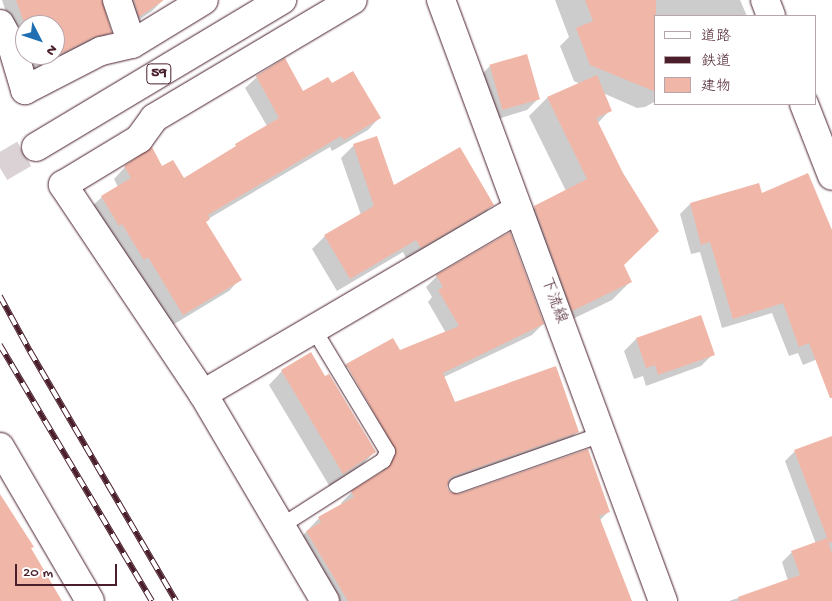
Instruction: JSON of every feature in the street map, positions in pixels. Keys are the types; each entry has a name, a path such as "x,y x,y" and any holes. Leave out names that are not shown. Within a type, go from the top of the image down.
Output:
{"street":[{"path":"117,0 132,44"},
{"path":"0,24 12,46 25,90 101,51 132,44 204,0"},
{"name":"59","path":"36,147 282,0"},
{"path":"325,601 203,394 63,185 139,140 154,118 353,0"},
{"name":"下流線","path":"441,0 663,601"},
{"path":"765,0 771,15"},
{"path":"804,105 832,176"},
{"path":"203,394 518,209"},
{"path":"0,447 90,601"}],"lane":[{"path":"280,526 384,460 387,451 314,330"},
{"path":"456,485 601,434"}],"building":[{"path":"16,0 102,0 112,33 94,37 65,52 65,15 21,15"},
{"path":"134,0 164,0 139,17"},
{"path":"585,0 656,0 656,15 654,15 654,91 590,65 576,28 593,21"},
{"path":"527,54 540,99 502,110 490,65"},
{"path":"285,58 303,91 328,77 332,83 353,71 381,118 344,140 341,136 208,215 210,219 206,222 242,280 183,315 148,257 144,260 122,224 119,226 101,196 131,178 124,166 152,147 162,166 173,160 184,178 236,146 235,144 279,118 256,76"},
{"path":"597,75 612,111 596,118 623,173 659,231 624,265 632,282 572,311 534,206 587,179 547,97"},
{"path":"377,136 394,185 460,147 494,205 421,248 416,240 350,279 324,235 374,206 353,144"},
{"path":"808,173 832,230 832,398 830,398 809,343 799,347 783,303 733,319 710,242 701,245 690,203 759,183 762,193"},
{"path":"510,232 544,324 443,373 455,402 556,366 579,432 453,476 449,479 447,488 450,492 459,494 588,449 610,512 599,516 632,601 348,601 306,531 321,522 318,517 354,497 351,491 388,468 396,451 346,364 393,338 400,350 459,326 438,290 443,287 436,275"},
{"path":"701,315 715,355 658,375 655,365 646,368 636,338"},
{"path":"311,352 325,376 329,374 376,452 343,474 281,370"},
{"path":"832,436 832,542 829,543 794,450"},
{"path":"0,494 34,547 31,548 62,601 0,601"},
{"path":"827,538 832,554 832,601 739,601 738,597 800,575 791,551"}],"tunnel":[{"path":"0,168 36,147"}],"railway":[{"path":"0,296 30,351 176,601"},
{"path":"0,345 152,601"}]}
